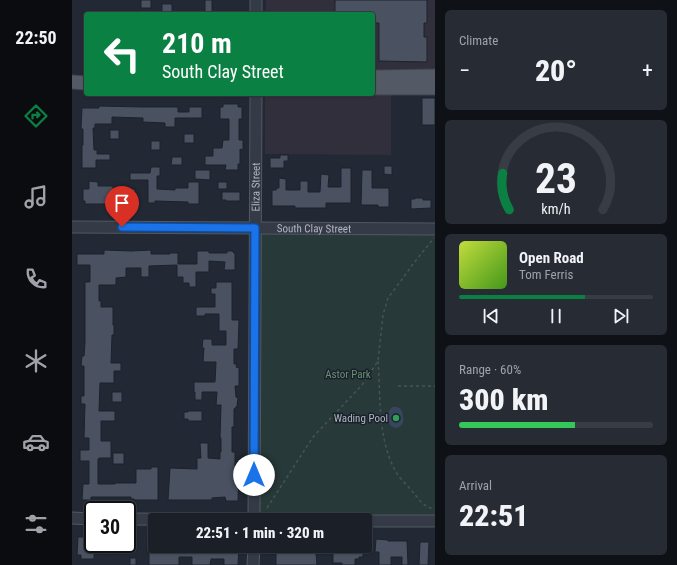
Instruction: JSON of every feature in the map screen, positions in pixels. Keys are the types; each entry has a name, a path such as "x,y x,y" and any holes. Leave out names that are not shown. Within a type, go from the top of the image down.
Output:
{"main road":[{"path":"375,77 435,76"},
{"path":"72,82 84,83"},
{"path":"375,88 435,88"}],"street":[{"path":"256,0 256,12"},
{"name":"Eliza Street","path":"254,513 256,96"},
{"name":"South Clay Street","path":"72,227 435,229"},
{"path":"72,518 84,518"},
{"path":"136,519 148,519"},
{"path":"372,521 435,521"},
{"path":"253,565 254,553"}],"path":[{"path":"435,237 388,298 383,315 378,361 380,405 387,454 397,473 423,503 430,508 435,509"},
{"path":"267,508 313,437 362,385 378,361"},
{"path":"398,386 435,386"}],"shaded area":[{"path":"266,0 435,0 435,72 391,72 391,155 265,154 265,96 375,96 375,12 266,12"}],"green space":[{"name":"Astor Park","path":"261,232 435,233 435,517 372,516 372,513 260,513"}],"water":[{"name":"Wading Pool","path":"392,407 399,408 402,412 403,422 401,426 397,428 391,426 389,422 389,411"}],"building":[{"path":"141,0 151,0 151,8 141,8"},
{"path":"205,0 212,0 212,12 205,12"},
{"path":"335,0 427,0 427,23 424,23 424,37 427,37 427,62 379,61 379,23 375,23 375,12 335,12"},
{"path":"162,4 172,4 172,12 162,12"},
{"path":"422,98 435,98 435,125 422,125"},
{"path":"223,104 238,104 238,107 242,107 242,119 239,119 239,140 243,140 243,150 240,149 240,164 238,164 238,170 225,170 226,165 205,165 205,156 213,156 213,148 222,148 223,140 229,140 229,119 220,119 220,107 223,107"},
{"path":"99,106 178,107 178,112 189,112 189,107 202,107 202,118 175,118 175,127 165,127 165,123 143,122 143,118 112,117 112,124 95,124 95,128 93,128 94,150 97,150 97,154 110,154 110,160 96,160 96,168 82,168 82,108 99,108"},
{"path":"110,130 119,130 119,139 110,139"},
{"path":"184,134 194,134 194,143 184,143"},
{"path":"151,141 160,141 160,150 151,150"},
{"path":"280,155 288,155 288,161 284,161 284,168 270,168 270,158 280,158"},
{"path":"172,157 182,157 182,165 171,165"},
{"path":"384,166 392,166 392,175 384,174"},
{"path":"151,167 160,167 160,176 157,176 157,189 175,190 175,188 188,188 188,182 199,182 199,204 188,204 188,202 155,201 155,203 148,203 148,180 130,180 130,173 150,173"},
{"path":"341,168 351,168 351,203 326,203 326,208 272,206 272,190 279,188 279,178 286,179 286,190 300,190 300,181 308,181 308,192 320,192 321,174 329,175 328,187 341,187"},
{"path":"195,170 210,170 210,180 195,179"},
{"path":"362,170 372,170 372,188 389,188 389,207 378,207 378,205 361,205"},
{"path":"89,181 98,182 98,186 113,186 113,204 85,204 85,201 83,201 83,189 89,189"},
{"path":"218,182 227,182 227,189 218,189"},
{"path":"125,189 135,189 135,203 125,203"},
{"path":"222,192 240,192 240,201 222,200"},
{"path":"411,199 431,200 431,208 411,209"},
{"path":"104,250 151,250 151,254 178,253 178,264 197,264 197,251 227,253 227,251 232,251 235,254 235,270 224,270 225,262 209,261 209,272 196,272 196,287 189,287 189,283 183,283 183,277 177,277 177,265 149,266 149,277 141,277 141,268 126,268 126,277 116,278 116,285 99,285 99,301 101,301 101,307 113,307 114,335 112,335 111,363 121,363 121,371 114,371 114,383 100,383 99,411 115,411 115,421 101,421 101,441 111,441 111,458 98,459 98,484 136,483 136,469 151,469 151,467 158,467 158,500 134,500 131,499 131,497 91,497 91,500 82,500 83,484 89,484 89,461 80,461 80,450 89,450 89,438 84,438 85,404 81,404 81,396 84,396 84,366 81,366 82,356 84,356 85,343 85,282 90,282 90,265 77,265 77,254 104,254"},
{"path":"216,282 232,282 232,320 239,320 238,349 234,349 234,364 237,364 236,367 239,368 239,386 235,386 236,397 238,398 237,406 234,409 234,427 232,427 232,452 235,452 235,469 239,469 238,501 226,501 225,497 212,498 212,500 168,500 170,468 197,469 197,458 201,458 200,443 208,443 208,458 220,459 221,405 216,405 217,392 202,392 202,400 195,400 194,392 194,382 215,382 216,362 203,362 203,339 212,339 212,345 226,345 226,331 219,331 219,314 205,314 205,316 196,316 196,307 215,307 215,294 211,294 211,288 216,288"},
{"path":"112,392 122,392 122,402 112,402"},
{"path":"202,411 202,421 188,421 188,419 184,419 184,412"},
{"path":"113,453 124,453 124,464 113,464"},
{"path":"78,537 84,537 84,553 94,553 94,559 81,559 81,555 77,555"},
{"path":"147,538 148,538 148,552"},
{"path":"376,539 388,541 407,541 408,565 402,565 402,557 391,557 391,565 379,565 379,552 375,552"},
{"path":"420,542 429,542 428,565 419,565"},
{"path":"102,553 134,553 102,554"},
{"path":"149,553 239,553 238,565 224,565 224,559 211,559 210,565 192,565 192,557 179,557 179,565 149,565"},
{"path":"319,553 316,554 317,565 276,565 276,554 272,554"},
{"path":"333,553 363,553 363,557 355,559 355,565 333,563"},
{"path":"130,558 136,558 136,565 130,565"}],"place":[{"name":"Wading Pool","path":"396,418"}],"route":[{"path":"122,227 255,228 254,475"}]}
